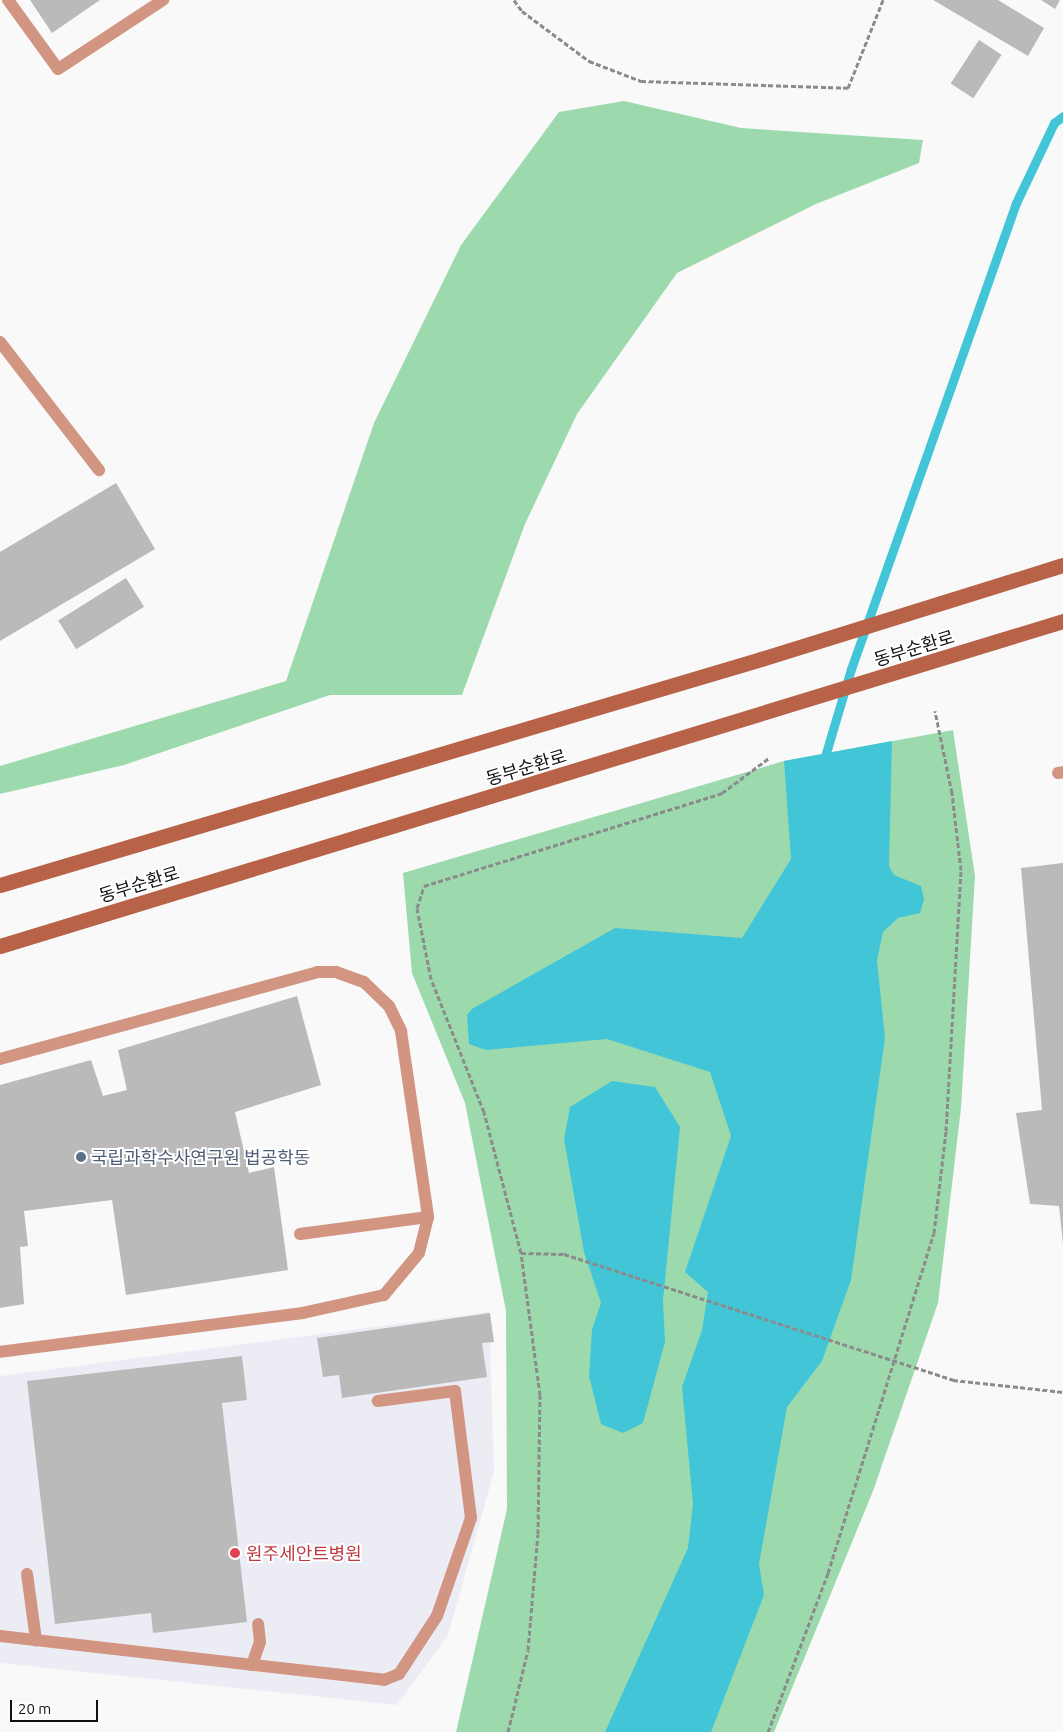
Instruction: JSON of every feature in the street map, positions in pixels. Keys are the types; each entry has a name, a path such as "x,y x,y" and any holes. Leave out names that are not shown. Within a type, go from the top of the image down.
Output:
{"street":[{"name":"동부순환로","path":"0,885 761,659 1063,564"},
{"name":"동부순환로","path":"0,946 772,712 1063,621"}],"lane":[{"path":"8,0 58,69 163,0"},
{"path":"0,342 100,470"},
{"path":"0,1059 318,972 336,972 364,982 389,1006 400,1031 428,1217 420,1253 384,1295 303,1313 0,1352"},
{"path":"300,1234 428,1217"},
{"path":"0,1636 384,1680 399,1674 437,1616 472,1518 454,1391 378,1401"},
{"path":"27,1574 36,1640"},
{"path":"252,1665 260,1642 258,1624"}],"path":[{"path":"514,0 522,11 589,61 641,81 848,88 883,0"},
{"path":"768,1732 828,1573 896,1364 934,1233 947,1122 962,870 952,793 935,711"},
{"path":"508,1732 528,1650 538,1534 540,1395 521,1253 484,1112 431,979 417,908 424,886 722,793 769,758"},
{"path":"521,1253 564,1254 896,1364 953,1380 1063,1392"}],"shaded area":[{"name":"원주세안트병원","path":"489,1312 494,1472 448,1635 397,1705 0,1663 0,1376"}],"green space":[{"path":"624,101 741,128 923,140 919,163 816,204 677,273 577,414 525,524 462,695 330,695 124,765 0,794 0,766 286,681 374,423 461,245 559,112"},
{"path":"953,730 975,876 961,1108 938,1303 873,1491 774,1732 456,1732 507,1509 506,1311 465,1103 412,973 403,873 784,761"}],"water":[{"path":"892,741 889,866 894,875 921,886 924,899 920,913 898,918 883,932 877,961 885,1038 851,1280 822,1361 787,1407 759,1564 764,1595 711,1732 605,1732 688,1548 693,1504 682,1387 702,1330 708,1292 685,1272 731,1136 710,1072 607,1039 486,1050 469,1044 467,1015 472,1009 615,928 742,938 791,859 784,761"},
{"path":"612,1081 655,1087 680,1127 663,1301 665,1342 643,1423 623,1433 601,1424 589,1376 592,1329 601,1303 584,1252 564,1139 570,1107"}],"building":[{"path":"30,0 100,0 52,33"},
{"path":"933,0 998,0 1044,28 1028,56"},
{"path":"1041,0 1060,0 1055,9"},
{"path":"979,40 1002,55 973,98 951,84"},
{"path":"116,483 155,549 0,641 0,552"},
{"path":"126,578 144,607 76,649 58,620"},
{"path":"1063,863 1063,1244 1059,1206 1030,1204 1016,1113 1042,1110 1021,868"},
{"path":"297,996 321,1085 235,1112 249,1173 274,1167 288,1270 126,1295 112,1200 24,1211 28,1246 20,1247 24,1304 0,1308 0,1085 91,1060 103,1096 127,1090 118,1050"},
{"path":"490,1313 494,1342 482,1343 487,1377 342,1398 339,1375 323,1377 317,1338"},
{"path":"242,1356 247,1400 222,1403 247,1622 153,1633 151,1613 55,1624 27,1381"}],"waterway":[{"path":"823,763 851,669 1016,203 1054,123 1063,116"}],"place":[{"name":"국립과학수사연구원 법공학동","path":"81,1157"},
{"name":"원주세안트병원","path":"235,1553"}]}
